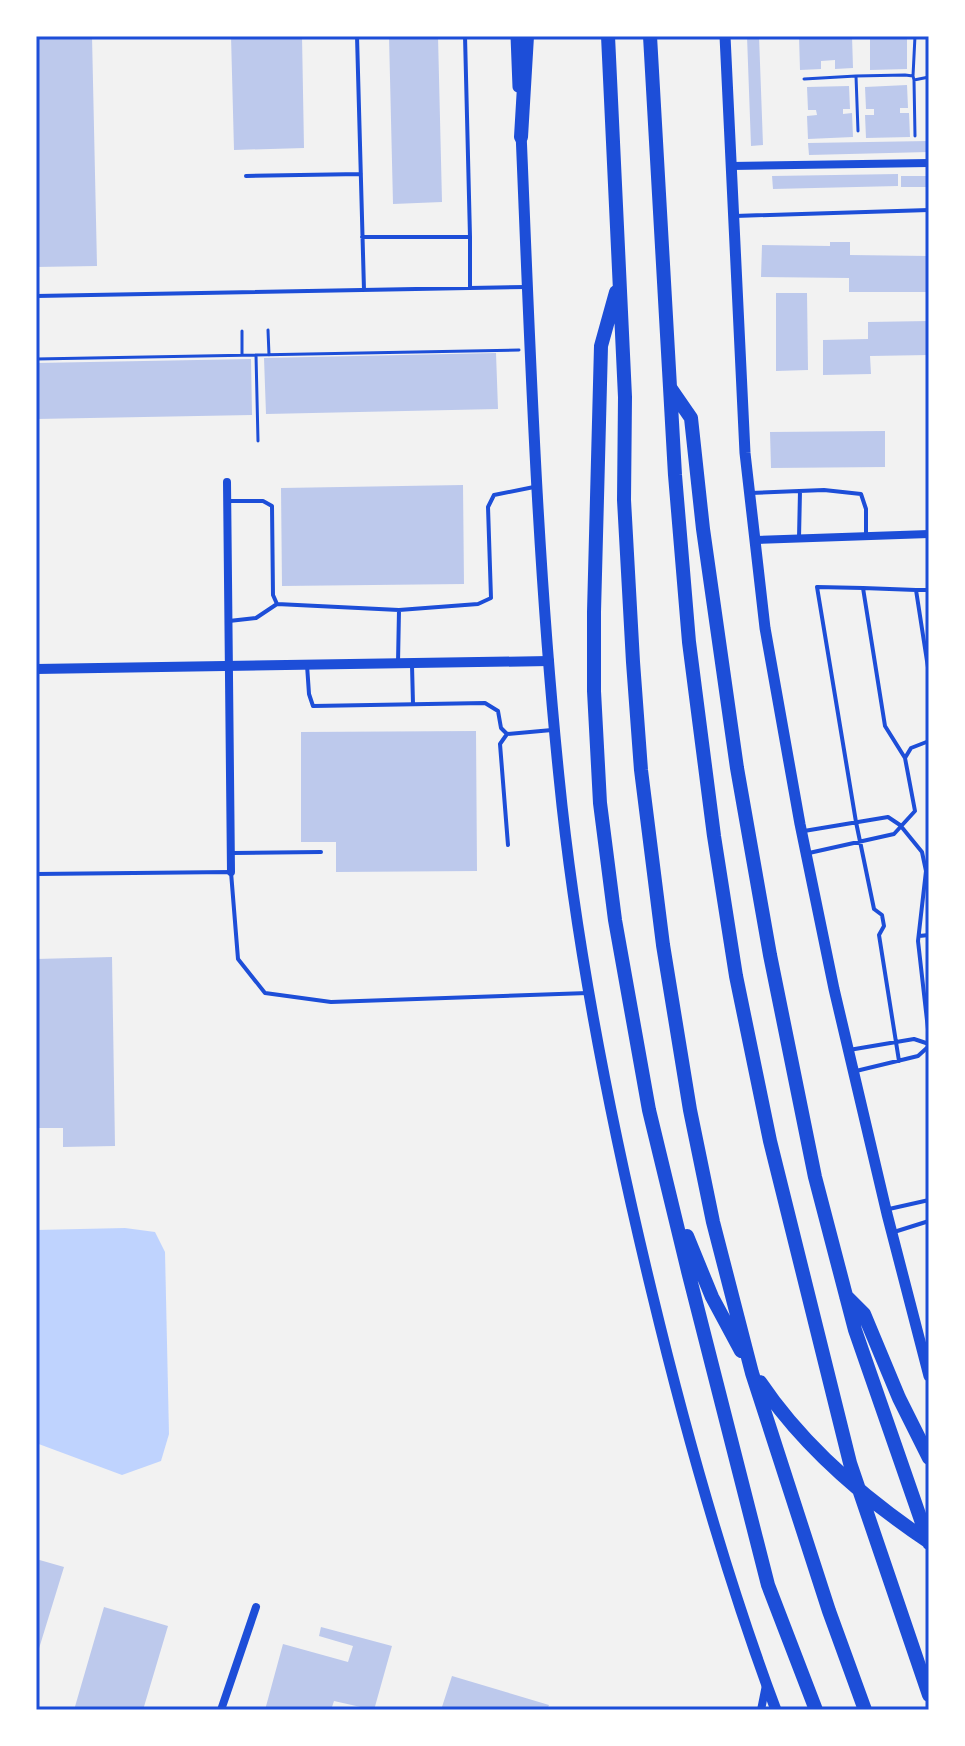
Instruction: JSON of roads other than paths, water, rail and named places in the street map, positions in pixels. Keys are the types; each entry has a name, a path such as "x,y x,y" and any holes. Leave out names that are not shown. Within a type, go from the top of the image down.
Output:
{"highway":[{"path":"521,137 527,36"},
{"path":"608,36 625,397 624,500 641,770 663,945 690,1110 713,1222 752,1373 829,1611 865,1710"},
{"path":"650,36 670,389 689,642 716,852 736,976 767,1126 821,1357 850,1463 929,1695"},
{"path":"620,277 601,346 594,612 594,691 600,803 615,920 641,1067 666,1183 768,1585 816,1710"},
{"path":"670,389 691,418 720,653 759,894 803,1123 844,1294 929,1542"},
{"path":"666,1183 712,1297 745,1359 773,1402 868,1499 929,1542"},
{"path":"844,1294 864,1314 899,1398 929,1458"}],"main road":[{"path":"516,36 537,486 549,661 559,780 589,993 627,1190 680,1410 731,1582 776,1710"},
{"path":"725,36 745,453 765,628 802,832 849,1050 929,1376"}],"street":[{"path":"731,166 929,163"},
{"path":"227,482 231,872"},
{"path":"755,540 929,534"},
{"path":"36,669 549,661"},
{"path":"221,1710 256,1607"},
{"path":"761,1710 766,1684"}],"lane":[{"path":"357,36 364,290"},
{"path":"465,36 470,288"},
{"path":"246,176 361,174"},
{"path":"734,216 929,210"},
{"path":"362,237 470,237"},
{"path":"36,296 527,287"},
{"path":"229,621 256,618 277,604 399,610 478,604 491,598 488,507 494,495 537,486"},
{"path":"799,538 800,491"},
{"path":"750,493 852,491 861,494 866,509 866,536"},
{"path":"227,501 263,501 272,506 273,595 277,604"},
{"path":"899,1061 879,935 884,926 882,915 874,909 856,822 817,587 929,590"},
{"path":"807,854 894,834 915,811 905,758 885,726 863,588"},
{"path":"916,590 929,674"},
{"path":"398,663 399,610"},
{"path":"412,663 413,704"},
{"path":"307,664 313,706 485,703 498,711 501,728 507,734 555,730"},
{"path":"507,734 500,744 508,845"},
{"path":"905,758 911,748 929,741"},
{"path":"802,832 888,817 900,825 922,852 926,871 919,936 929,1043 918,1056 854,1072"},
{"path":"231,853 321,852"},
{"path":"922,852 929,852"},
{"path":"36,874 231,872 238,959 265,993 331,1002 589,993"},
{"path":"919,936 929,935"},
{"path":"849,1050 914,1039 929,1043"},
{"path":"887,1210 929,1200"},
{"path":"892,1233 929,1221"}],"water":[{"path":"125,1228 155,1232 165,1252 169,1434 161,1461 122,1475 36,1443 36,1230"}]}
